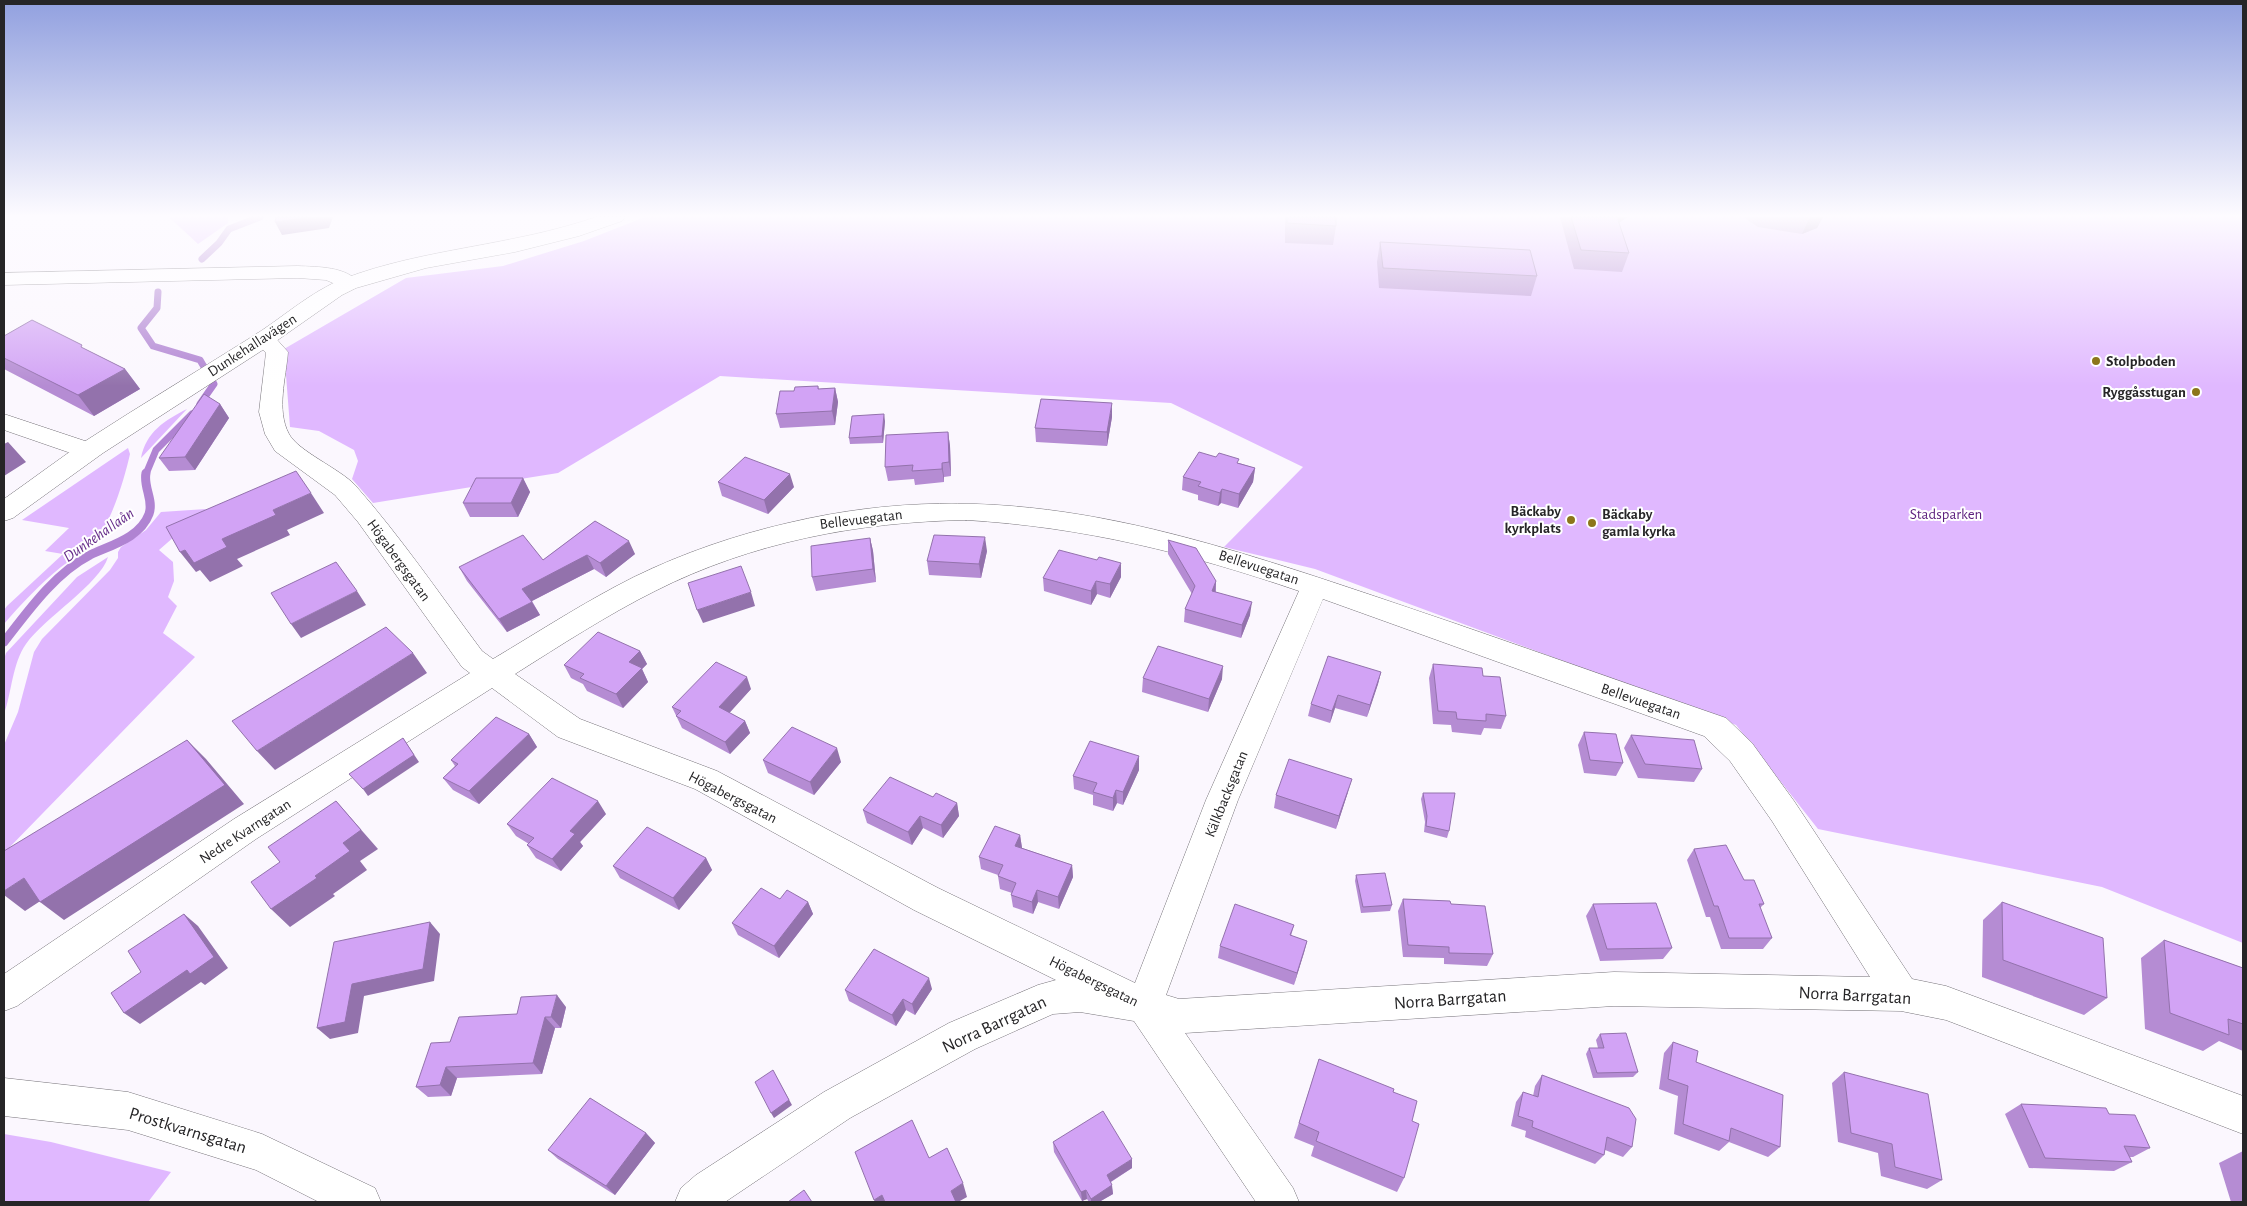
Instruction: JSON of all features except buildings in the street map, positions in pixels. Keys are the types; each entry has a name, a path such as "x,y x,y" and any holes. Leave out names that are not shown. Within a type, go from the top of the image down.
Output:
{"street":[{"path":"4,278 235,273"},
{"path":"313,273 332,275 349,284"},
{"name":"Dunkehallavägen","path":"4,512 88,451 235,358 336,291 378,273"},
{"name":"Högabergsgatan","path":"264,339 276,352 270,415 276,436 284,445 344,489 367,516 472,659 569,728 706,780 926,899 1144,1005 1279,1202"},
{"path":"4,422 88,451"},
{"name":"Bellevuegatan","path":"491,674 650,581 707,557 763,538 814,524 876,515 934,512 1010,513 1146,534 1227,556 1715,727 1741,752 1783,811 1901,994"},
{"name":"Kälkbacksgatan","path":"1144,1005 1222,800 1315,586"},
{"name":"Nedre Kvarngatan","path":"4,994 246,829 491,674"},
{"name":"Norra Barrgatan","path":"695,1202 710,1189 837,1104 962,1036 1050,997 1080,995 1144,1005 1179,1016 1614,989 1901,994 1946,1003 2243,1115"},
{"name":"Prostkvarnsgatan","path":"4,1097 128,1111 262,1153 361,1202"}],"green space":[{"name":"Stadsparken","path":"444,273 2243,273 2243,943 2102,887 1818,829 1736,725 1315,569 1224,547 1303,467 1171,403 720,376 558,473 373,503 352,479 358,461 354,450 319,431 290,427 284,349 406,278"},
{"path":"187,409 141,458 147,441 152,434 164,422"},
{"path":"128,448 130,454 120,489 111,514 99,536 92,545 46,580 4,624 4,610 7,606 63,554 45,551 69,528 22,520"},
{"path":"206,509 159,550 173,562 174,581 168,597 177,606 163,633 195,657 4,853 4,745 18,712 34,652 42,639 110,570 118,558 118,552 121,547 146,530 161,512"},
{"path":"108,557 103,567 83,590 45,623 26,644 15,669 4,714 4,659 6,653 77,577"},
{"path":"4,1134 51,1142 171,1172 148,1202 4,1202"}],"waterway":[{"name":"Dunkehallaån","path":"158,292 157,308 141,328 153,346 200,360 214,384 200,404"},
{"name":"Dunkehallaån","path":"146,474 156,450 192,414"},
{"name":"Dunkehallaån","path":"4,642 43,594 65,572 90,555 124,540 145,522 150,509 145,478 146,473"}],"place":[{"name":"Stolpboden","path":"2096,361"},
{"name":"Ryggåsstugan","path":"2196,392"},
{"name":"Bäckaby kyrkplats","path":"1571,520"},
{"name":"Bäckaby gamla kyrka","path":"1592,523"}]}
